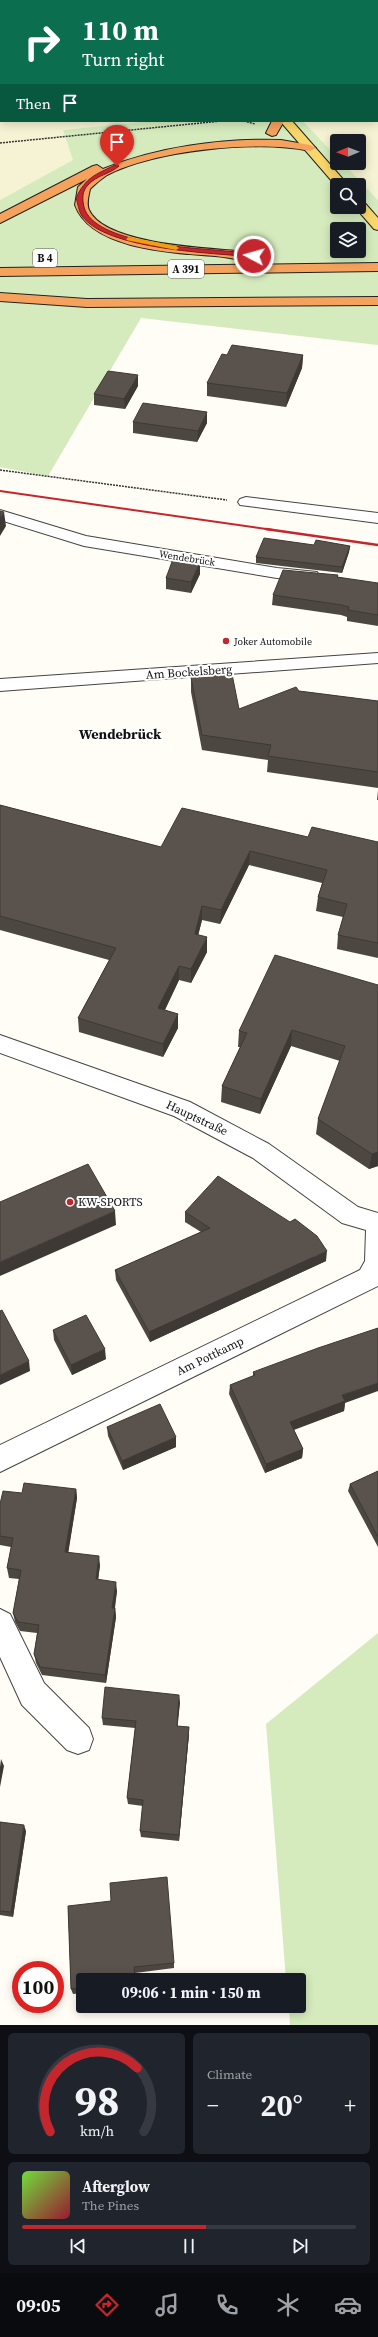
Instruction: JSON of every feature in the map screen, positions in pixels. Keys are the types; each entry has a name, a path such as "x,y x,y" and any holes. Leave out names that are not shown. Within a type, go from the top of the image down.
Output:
{"highway":[{"path":"276,138 278,122"},
{"path":"0,219 85,174 153,152 300,136"},
{"path":"254,256 147,244 118,236 100,228 84,215 79,198 85,185 95,176 126,163 190,150 276,138 310,148"},
{"name":"A 391","path":"144,256 378,255"},
{"name":"A 391","path":"0,272 375,267"},
{"path":"0,296 87,303 378,301"}],"main road":[{"path":"287,122 336,178"},
{"path":"366,212 378,226"}],"street":[{"path":"246,502 378,518"},
{"name":"Wendebrück","path":"0,515 84,541 277,573 330,578"},
{"name":"Am Bockelsberg","path":"0,685 378,658"},
{"name":"Hauptstraße","path":"0,1044 182,1109 261,1151 351,1216 378,1223"},
{"name":"Am Pottkamp","path":"0,1459 369,1278 377,1261 378,1223"},
{"path":"0,1624 33,1694 78,1739"}],"path":[{"path":"0,143 211,122"},
{"path":"0,470 124,488 246,502"}],"shaded area":[{"path":"0,122 142,122 63,130 74,160 0,200"},
{"path":"304,122 378,122 378,200 366,187 366,178 357,178 350,170 366,170 366,134 330,134 330,150"}],"green space":[{"path":"142,122 304,122 330,150 330,170 350,170 357,178 330,178 330,214 366,214 366,187 378,200 378,345 141,318 48,476 0,467 0,200 73,160 63,130"},
{"path":"378,1633 378,2025 290,2025 289,2013 306,2013 306,1973 285,1973 266,1724"}],"building":[{"path":"232,345 303,355 287,393 207,383 222,354 227,355"},
{"path":"108,371 138,375 124,399 94,394"},
{"path":"143,403 207,412 198,431 133,422"},
{"path":"0,511 4,512 0,519"},
{"path":"264,538 314,545 316,540 350,546 342,567 256,557"},
{"path":"173,559 200,563 191,582 166,578"},
{"path":"283,570 338,575 337,577 378,583 378,615 348,610 349,607 342,605 273,595"},
{"path":"232,674 239,709 296,687 299,691 378,701 378,772 268,756 271,745 202,735 191,677"},
{"path":"0,805 161,847 182,808 308,837 312,827 378,842 378,943 338,935 347,904 318,897 327,870 250,851 221,910 202,906 195,934 207,937 191,969 179,966 158,1008 178,1014 163,1044 78,1018 116,948 0,916"},
{"path":"275,955 378,985 378,1152 372,1154 318,1119 345,1046 292,1030 261,1099 222,1086 247,1033 239,1031"},
{"path":"88,1164 115,1211 0,1262 0,1202"},
{"path":"218,1176 290,1222 295,1219 317,1236 327,1251 149,1332 115,1270 210,1228 185,1212"},
{"path":"2,1310 29,1361 0,1375 0,1311"},
{"path":"86,1315 105,1349 71,1365 53,1330"},
{"path":"378,1328 378,1383 342,1395 345,1401 290,1422 303,1449 266,1464 230,1385 255,1375 253,1372"},
{"path":"160,1404 176,1437 122,1461 107,1427"},
{"path":"378,1471 378,1537 350,1484"},
{"path":"24,1483 76,1489 65,1552 99,1556 96,1579 116,1582 112,1608 115,1608 105,1675 40,1667 34,1654 39,1625 18,1622 13,1613 21,1570 7,1568 13,1538 0,1536 0,1504 3,1491 22,1493"},
{"path":"105,1687 179,1695 177,1726 189,1727 179,1835 140,1831 143,1800 127,1798 136,1721 102,1718"},
{"path":"0,1822 24,1825 11,1912 0,1911"},
{"path":"167,1877 174,1963 134,1967 134,1973 76,1973 76,1989 71,1989 68,1906 111,1901 110,1883"}],"railway":[{"path":"0,491 378,545"}],"slow traffic":[{"path":"128,239 147,244 176,248"}],"place":[{"name":"Joker Automobile","path":"226,641"},
{"name":"KW-SPORTS","path":"70,1202"}],"district":[{"name":"Wendebrück","path":"120,734"}],"route":[{"path":"117,166 95,176 85,185 79,198 84,215 100,228 118,236 147,244 254,256"}]}
